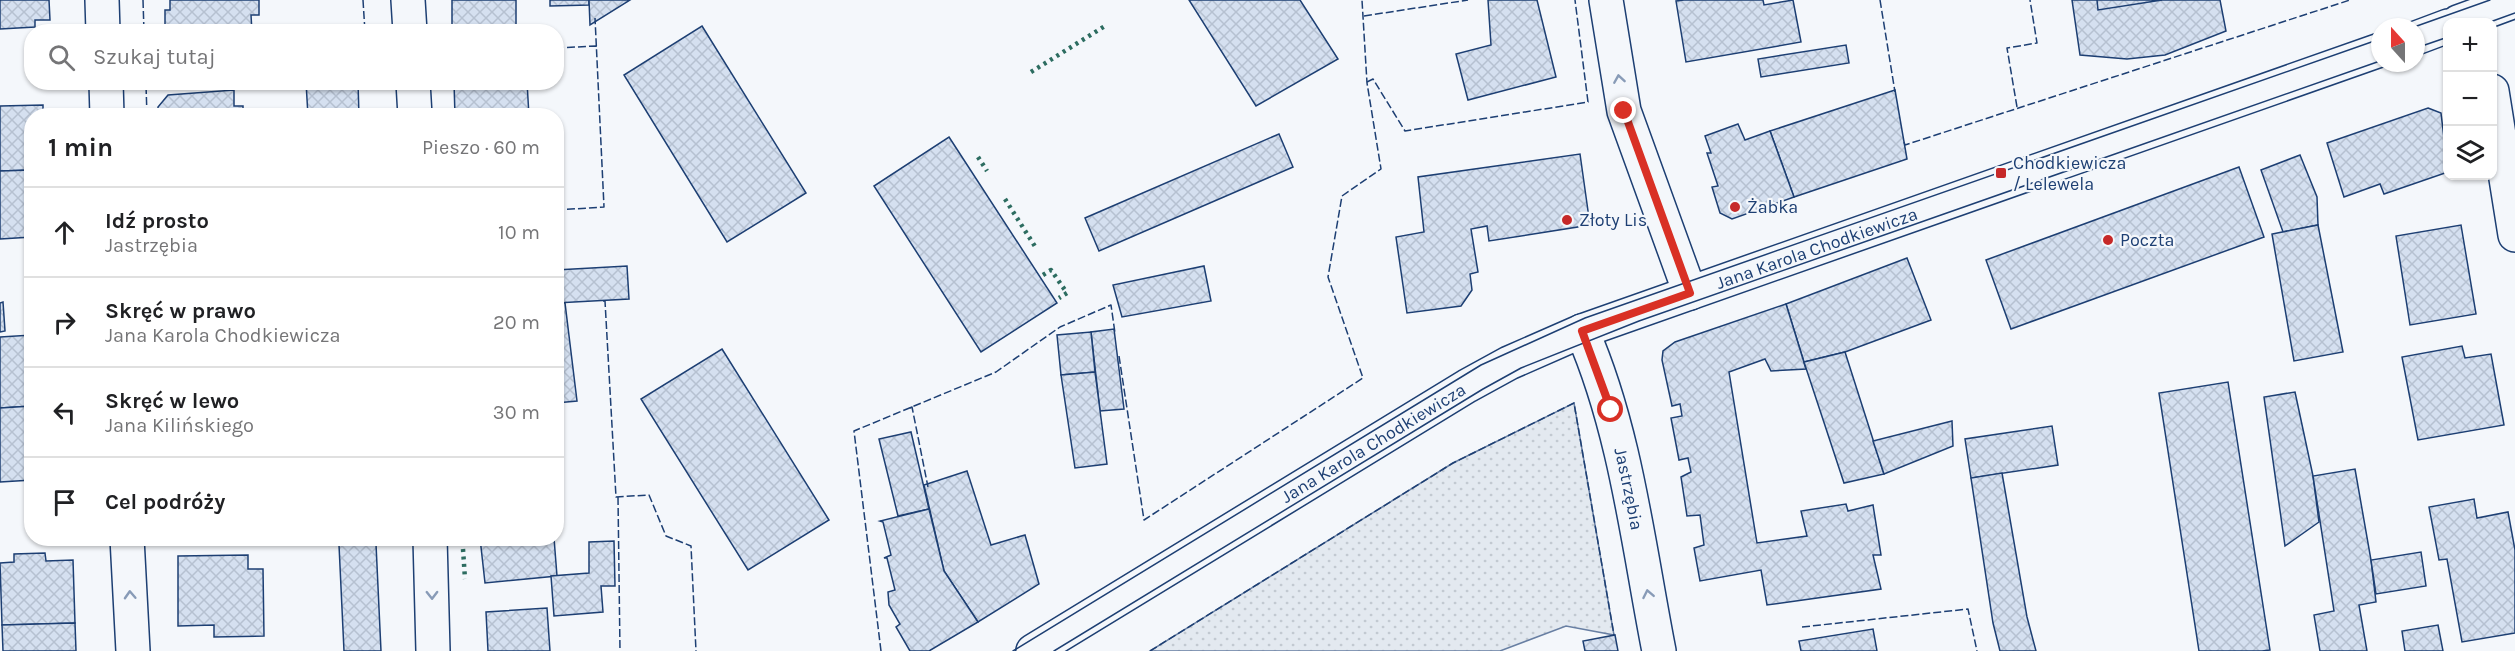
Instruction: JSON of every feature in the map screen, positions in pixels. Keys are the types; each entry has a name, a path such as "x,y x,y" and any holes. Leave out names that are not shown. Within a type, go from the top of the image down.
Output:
{"street":[{"path":"102,0 103,24"},
{"path":"408,0 410,24"},
{"path":"1606,0 1624,111 1690,293"},
{"path":"2425,35 2443,28"},
{"name":"Jana Karola Chodkiewicza","path":"1033,651 1484,376 1582,331 2371,53"},
{"path":"106,90 107,108"},
{"path":"413,90 415,108"},
{"path":"2497,117 2515,235"},
{"name":"Jastrzębia","path":"1582,331 1617,430 1659,651"},
{"path":"127,546 132,651"},
{"path":"430,546 433,651"}],"shaded area":[{"path":"1574,403 1614,635 1566,626 1500,651 1150,651 1453,463"}],"building":[{"path":"0,0 49,0 50,20 35,20 35,24 24,24 24,28 0,29"},
{"path":"170,0 259,0 259,15 251,15 252,24 165,24 165,10 170,10"},
{"path":"452,0 516,0 516,24 452,24"},
{"path":"550,0 589,0 589,5 550,6"},
{"path":"589,0 630,0 590,25"},
{"path":"1189,0 1300,0 1338,59 1256,106"},
{"path":"1488,0 1537,0 1556,77 1468,100 1456,54 1491,45"},
{"path":"1763,0 1764,5 1793,0 1801,42 1686,62 1676,1"},
{"path":"2072,0 2220,0 2226,31 2165,55 2127,59 2080,55"},
{"path":"2097,0 2162,0 2098,10"},
{"path":"702,26 806,193 727,242 624,75"},
{"path":"1846,45 1849,63 1761,77 1758,59"},
{"path":"234,90 234,106 243,106 243,108 158,108 168,95"},
{"path":"306,90 358,90 359,108 308,108"},
{"path":"454,90 527,90 529,108 455,108"},
{"path":"1895,90 1907,159 1794,197 1770,131"},
{"path":"43,105 43,108 24,108 24,170 0,171 0,106"},
{"path":"2428,108 2441,113 2443,174 2384,194 2380,184 2344,197 2327,143"},
{"path":"1738,124 1745,140 1770,131 1794,197 1732,219 1720,213 1712,187 1718,186 1707,153 1711,153 1705,136"},
{"path":"1279,134 1293,167 1099,251 1085,218"},
{"path":"949,137 1057,303 981,352 874,186"},
{"path":"1580,154 1590,225 1489,241 1487,226 1471,229 1478,272 1470,274 1472,290 1461,306 1407,313 1396,237 1424,232 1418,177"},
{"path":"2300,155 2317,197 2318,225 2283,232 2261,170"},
{"path":"2239,167 2264,237 2011,329 1986,260"},
{"path":"24,170 24,238 0,239 0,171"},
{"path":"2318,225 2343,352 2294,361 2272,234"},
{"path":"2461,225 2476,314 2410,325 2396,236"},
{"path":"1907,258 1931,320 1845,352 1804,362 1786,304"},
{"path":"627,266 629,299 564,303 564,270"},
{"path":"1204,266 1211,301 1122,317 1113,285"},
{"path":"3,302 5,331 0,332 0,303"},
{"path":"564,303 565,303 577,401 564,402"},
{"path":"1786,304 1806,369 1771,371 1765,359 1729,372 1757,543 1807,536 1801,511 1846,504 1848,511 1873,505 1881,555 1873,555 1881,589 1767,605 1761,570 1700,581 1694,548 1704,545 1700,515 1687,516 1681,477 1691,472 1688,458 1679,460 1671,418 1682,416 1680,404 1672,406 1662,360 1663,351 1675,342"},
{"path":"1114,329 1124,409 1100,411 1091,332"},
{"path":"1091,332 1095,372 1061,375 1057,335"},
{"path":"24,336 24,406 0,408 0,337"},
{"path":"2462,346 2465,358 2491,354 2504,425 2418,440 2402,357"},
{"path":"722,349 829,520 748,570 641,399"},
{"path":"1845,352 1884,474 1844,483 1804,362"},
{"path":"1095,372 1107,464 1075,468 1061,375"},
{"path":"2228,382 2270,650 2199,651 2159,393"},
{"path":"2295,392 2313,476 2319,522 2285,546 2264,397"},
{"path":"24,406 24,480 0,482 0,408"},
{"path":"1952,421 1953,446 1884,474 1873,441"},
{"path":"2052,426 2058,465 1971,478 1965,439"},
{"path":"911,432 929,509 898,516 879,439"},
{"path":"2355,469 2376,602 2359,605 2367,651 2320,651 2314,615 2334,611 2313,476"},
{"path":"967,471 991,545 1025,535 1039,584 978,622 944,571 924,485"},
{"path":"2002,473 2027,617 2036,651 2000,651 1993,623 1971,478"},
{"path":"2474,499 2477,518 2508,512 2515,550 2515,633 2462,642 2447,559 2439,560 2429,507"},
{"path":"929,509 944,571 978,622 929,651 910,651 896,627 900,624 889,605 888,592 895,590 887,558 884,558 891,555 883,522 880,521"},
{"path":"614,541 615,586 601,586 603,612 554,616 551,576 589,573 589,542"},
{"path":"339,546 376,546 381,651 344,651"},
{"path":"481,546 555,546 557,576 485,583"},
{"path":"2421,552 2426,586 2376,594 2371,560"},
{"path":"45,553 46,561 73,560 75,623 2,625 0,563 14,562 14,554"},
{"path":"248,555 248,569 263,569 264,636 214,637 214,625 178,626 178,556"},
{"path":"547,608 550,651 488,651 486,612"},
{"path":"75,623 76,651 3,651 2,625"},
{"path":"2438,625 2443,651 2405,651 2402,631"},
{"path":"1873,629 1877,651 1801,651 1799,641"},
{"path":"1615,635 1618,651 1585,651 1583,641"}],"tram line":[{"path":"2425,23 2490,0"},
{"path":"2497,19 2515,13"},
{"path":"2425,45 2443,39"},
{"path":"1013,651 1481,365 1585,318 2371,42"},
{"path":"1054,651 1521,368 1639,321 2371,64"}],"hedge":[{"path":"1031,72 1105,26"},
{"path":"978,157 987,171"},
{"path":"1005,199 1036,248"},
{"path":"1043,275 1051,270 1067,293 1059,298"},
{"path":"463,549 465,579"}],"fence":[{"path":"143,0 144,24"},
{"path":"363,0 364,24"},
{"path":"1119,356 1144,520 1363,378 1328,277 1342,196 1381,169 1367,83 1362,0"},
{"path":"1364,16 1468,0"},
{"path":"1367,82 1373,79 1405,131 1588,102 1575,0"},
{"path":"1880,0 1895,92"},
{"path":"2017,107 2007,48 2037,43 2030,0"},
{"path":"1904,142 1905,145 2350,0"},
{"path":"564,210 604,207 595,18"},
{"path":"564,48 596,46 596,48"},
{"path":"146,90 147,108"},
{"path":"603,301 605,301 616,497 649,495 666,536 691,546 696,651"},
{"path":"881,651 854,431 996,372 1060,327 1111,305 1115,333"},
{"path":"1150,651 1453,463 1574,403 1614,635"},
{"path":"910,408 912,407 928,487"},
{"path":"618,497 620,651"},
{"path":"1802,627 1968,609 1977,651"}],"place":[{"name":"Chodkiewicza / Lelewela","path":"2001,173"},
{"name":"Żabka","path":"1735,207"},
{"name":"Złoty Lis","path":"1567,220"},
{"name":"Poczta","path":"2108,240"}],"route":[{"path":"1611,410 1582,331 1690,293 1624,111"}]}
